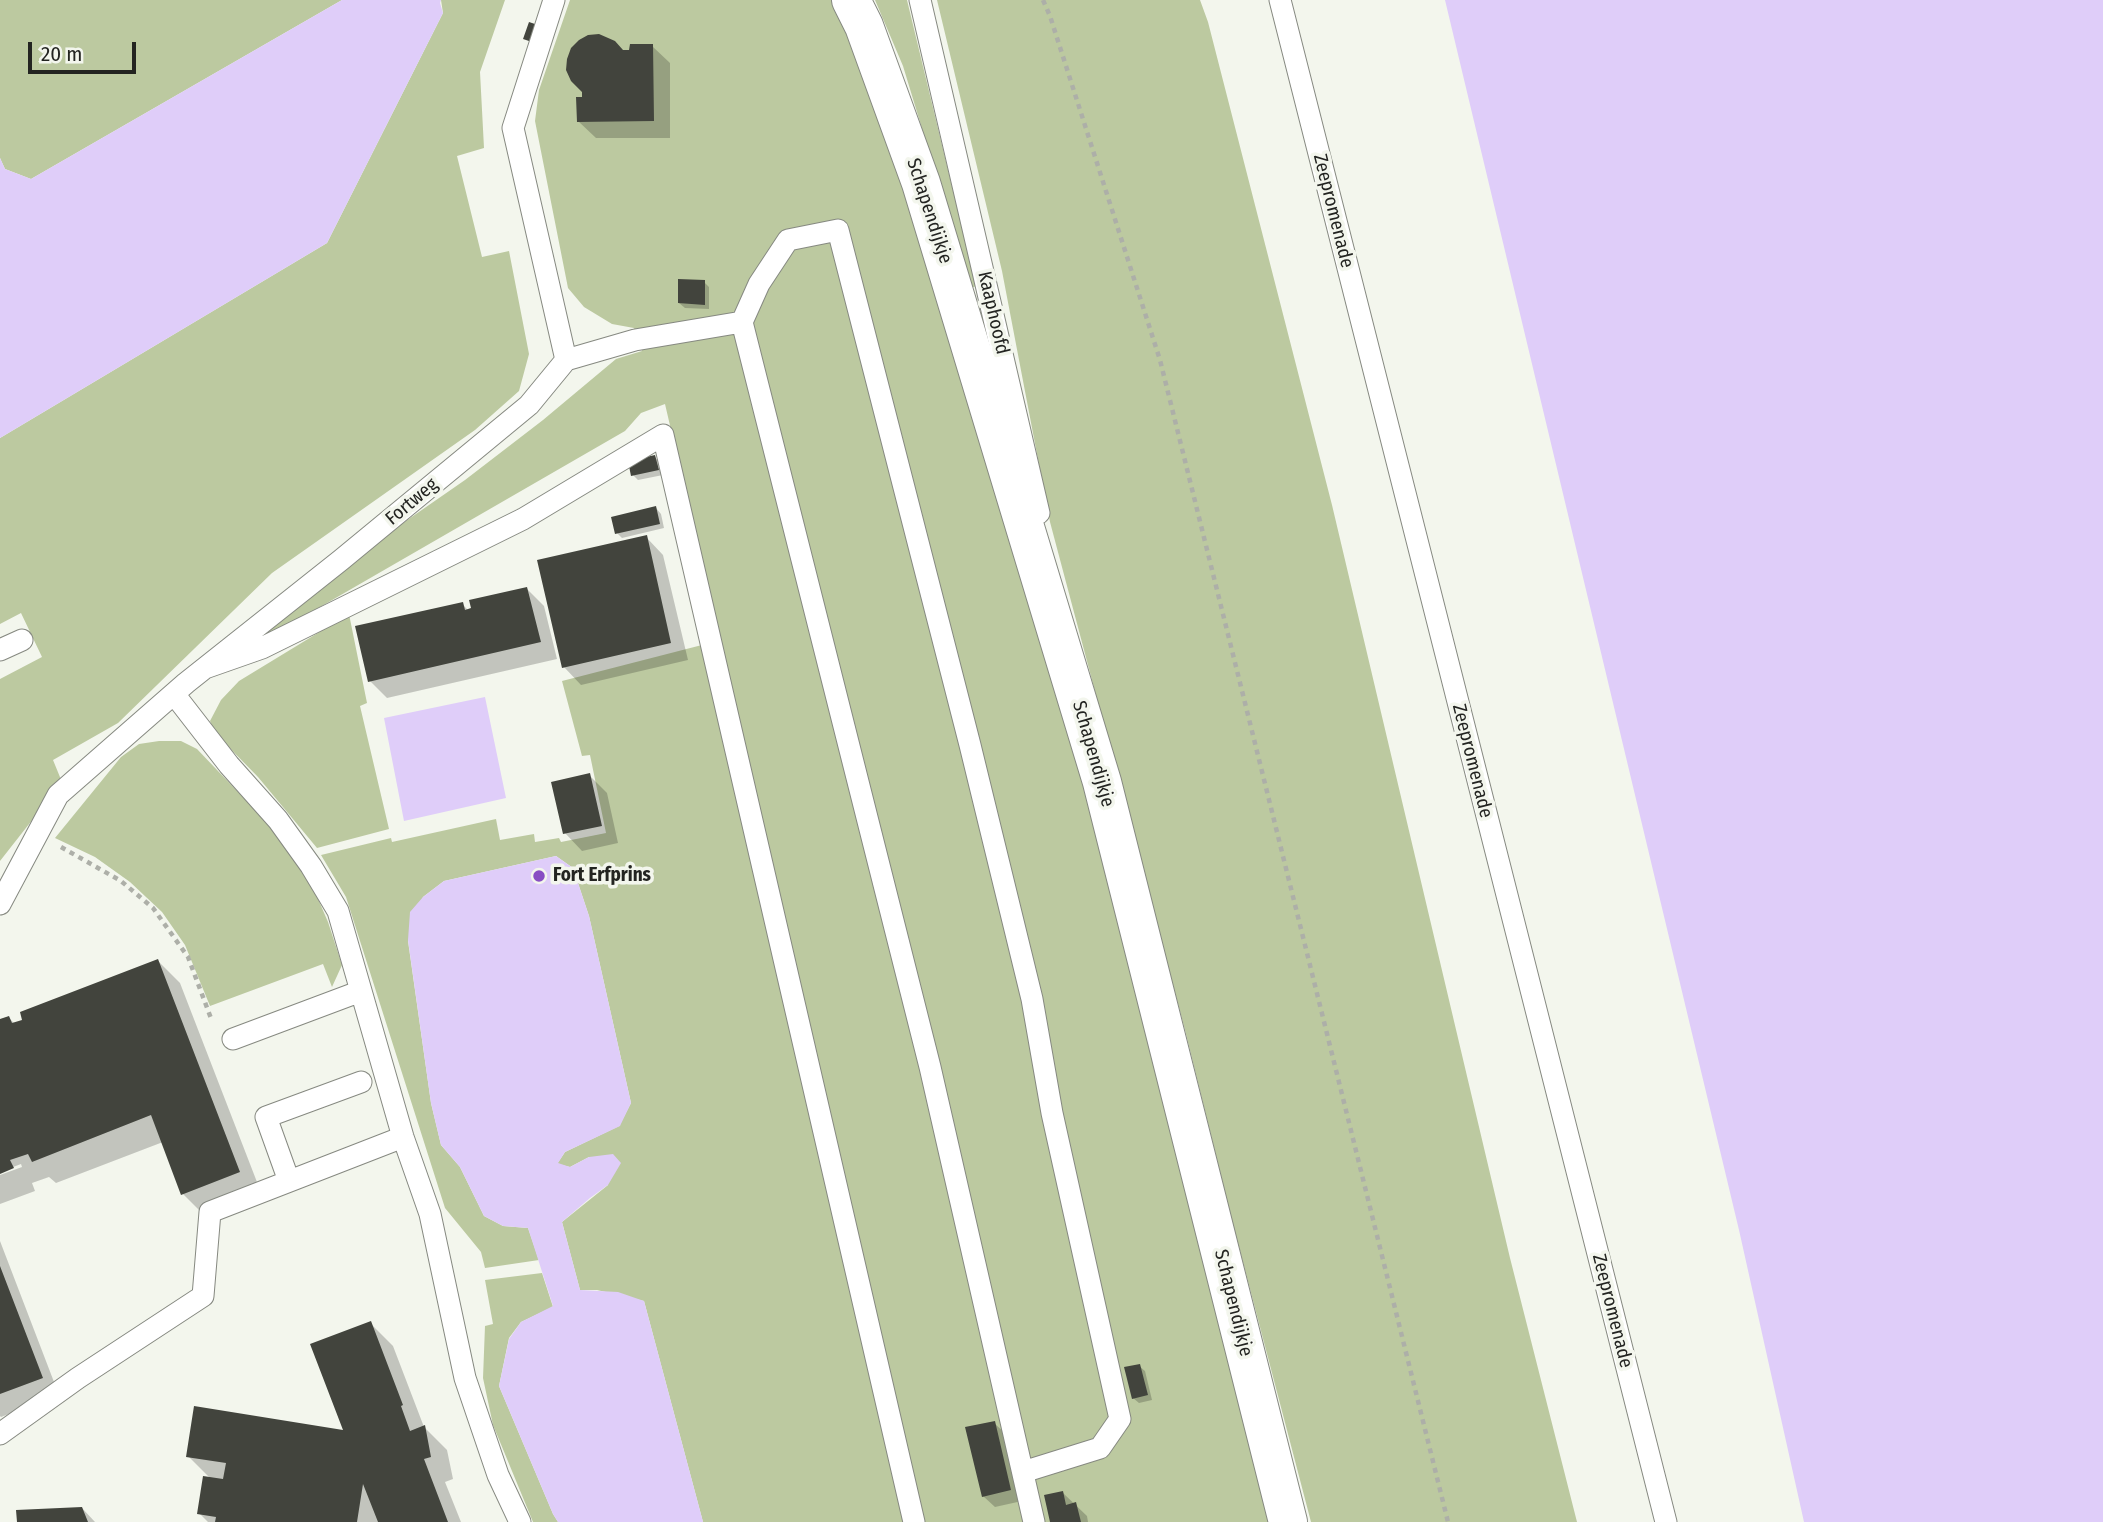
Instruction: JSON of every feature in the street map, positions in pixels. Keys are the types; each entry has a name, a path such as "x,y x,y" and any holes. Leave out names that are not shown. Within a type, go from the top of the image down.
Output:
{"street":[{"name":"Schapendijkje","path":"851,0 864,26 922,183 1102,782 1288,1522"}],"lane":[{"path":"554,0 513,128 566,360 635,340 742,322"},
{"name":"Kaaphoofd","path":"920,0 1058,596 1054,627"},
{"name":"Zeepromenade","path":"1280,0 1666,1522"},
{"path":"1023,1472 1100,1448 1120,1419 1055,1127 1029,986 838,230 788,240 759,284 742,322 930,1067 1034,1522"},
{"name":"Fortweg","path":"0,904 58,795 205,668 341,560 528,405 566,360"},
{"path":"205,668 262,648 523,519 663,435 914,1522"},
{"path":"0,650 22,639"},
{"path":"174,694 229,765 278,820 311,866 338,911 403,1137 430,1214 465,1378 498,1475 520,1522"},
{"path":"233,1039 361,991"},
{"path":"289,1181 266,1117 361,1082"},
{"path":"0,1434 78,1378 203,1296 210,1212 403,1137"}],"path":[{"path":"1043,0 1160,360 1448,1522"},
{"path":"37,835 121,881 153,908 188,957 219,1038 233,1039"}],"green space":[{"path":"0,0 342,0 31,179 5,169 0,158"},
{"path":"441,0 505,0 480,72 484,148 457,156 482,257 509,251 529,354 519,391 475,430 272,573 118,723 53,760 62,782 0,861 0,679 42,657 21,613 0,624 0,438 327,243 443,13"},
{"path":"570,0 832,0 866,70 890,135 1104,852 1271,1522 925,1522 665,404 641,413 625,431 249,648 256,625 465,480 616,359 642,351 634,328 612,324 584,307 568,288 535,121 539,90"},
{"path":"875,0 907,0 976,286 967,290 903,66"},
{"path":"937,0 1200,0 1208,22 1332,505 1510,1258 1577,1522 1311,1522 1185,1030 1050,522 1002,271"},
{"path":"349,614 367,703 360,706 389,829 317,848 258,777 215,733 210,721 221,700 239,681"},
{"path":"702,645 905,1522 703,1522 644,1301 597,1290 580,1290 562,1222 608,1185 589,1157 570,1167 557,1164 565,1152 619,1126 631,1103 589,916 573,868 556,856 444,881 423,897 408,941 431,1103 441,1145 460,1167 484,1216 503,1226 528,1228 539,1260 485,1268 481,1252 445,1208 346,897 321,855 391,838 392,842 496,819 500,840 534,834 535,842 559,838 561,842 606,833 590,755 582,756 562,681"},
{"path":"181,741 197,749 280,836 309,878 328,922 342,965 332,987 323,964 210,1006 185,945 162,912 130,882 95,857 55,838 121,757 139,744"},
{"path":"542,1273 553,1307 521,1322 509,1338 499,1386 558,1522 533,1522 493,1425 483,1378 485,1326 493,1324 485,1280"}],"shaded area":[{"path":"342,0 441,0 443,13 327,243 0,438 0,158 5,169 31,179"},
{"path":"1445,0 2103,0 2103,1522 1804,1522 1739,1230"},
{"path":"485,697 506,798 404,821 384,718"},
{"path":"556,856 573,868 589,916 631,1103 620,1126 565,1152 558,1163 570,1167 589,1157 613,1154 621,1163 608,1185 562,1222 580,1290 618,1292 644,1301 703,1522 558,1522 499,1386 509,1339 521,1322 553,1306 528,1228 503,1226 484,1216 460,1167 441,1145 431,1103 408,940 410,912 423,897 444,881"}],"building":[{"path":"529,22 538,25 532,42 523,39"},
{"path":"599,34 615,41 623,50 629,50 630,44 653,44 654,121 577,122 576,97 582,97 582,92 571,81 566,70 567,59 571,48 579,40 588,35"},
{"path":"678,279 705,280 705,305 678,303"},
{"path":"655,455 659,470 631,476 628,461"},
{"path":"656,506 660,524 615,534 611,517"},
{"path":"647,535 671,643 562,668 537,560"},
{"path":"527,587 541,642 368,682 355,626 463,602 465,610 471,608 469,600"},
{"path":"590,773 602,826 563,834 551,782"},
{"path":"158,959 240,1172 181,1195 151,1115 32,1162 28,1154 10,1160 14,1168 0,1174 0,1019 9,1016 12,1023 22,1020 20,1012"},
{"path":"0,1266 43,1378 0,1394"},
{"path":"371,1321 410,1431 425,1425 431,1457 424,1459 448,1522 378,1522 363,1484 357,1522 215,1522 216,1517 197,1514 203,1476 223,1479 226,1463 186,1457 194,1406 343,1430 310,1344"},
{"path":"1140,1364 1148,1395 1132,1399 1124,1367"},
{"path":"995,1421 1011,1490 982,1497 965,1427"},
{"path":"1063,1491 1066,1505 1076,1502 1081,1522 1050,1522 1044,1495"},
{"path":"82,1507 88,1522 17,1522 16,1510"}],"place":[{"name":"Fort Erfprins","path":"539,876"}]}
